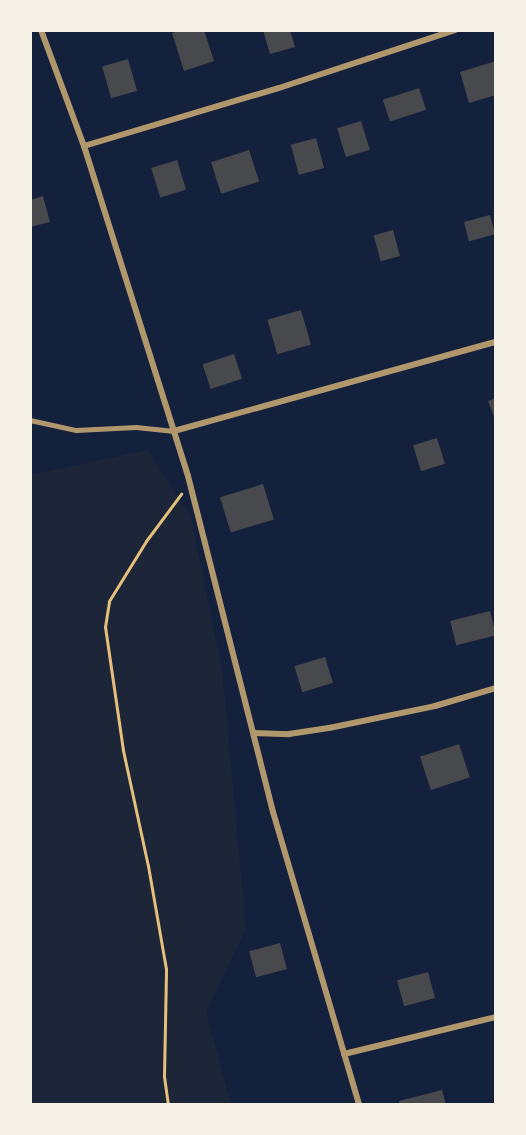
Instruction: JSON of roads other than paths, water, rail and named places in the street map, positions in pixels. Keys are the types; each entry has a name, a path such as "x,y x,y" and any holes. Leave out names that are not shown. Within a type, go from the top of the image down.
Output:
{"street":[{"path":"41,30 84,146 188,476 273,812 359,1105"},
{"path":"84,146 279,88 455,30"},
{"path":"174,431 496,342"},
{"path":"254,733 290,734 329,728 435,706 496,688"},
{"path":"345,1053 496,1017"}],"lane":[{"path":"30,420 76,430 136,427 174,431"}]}
